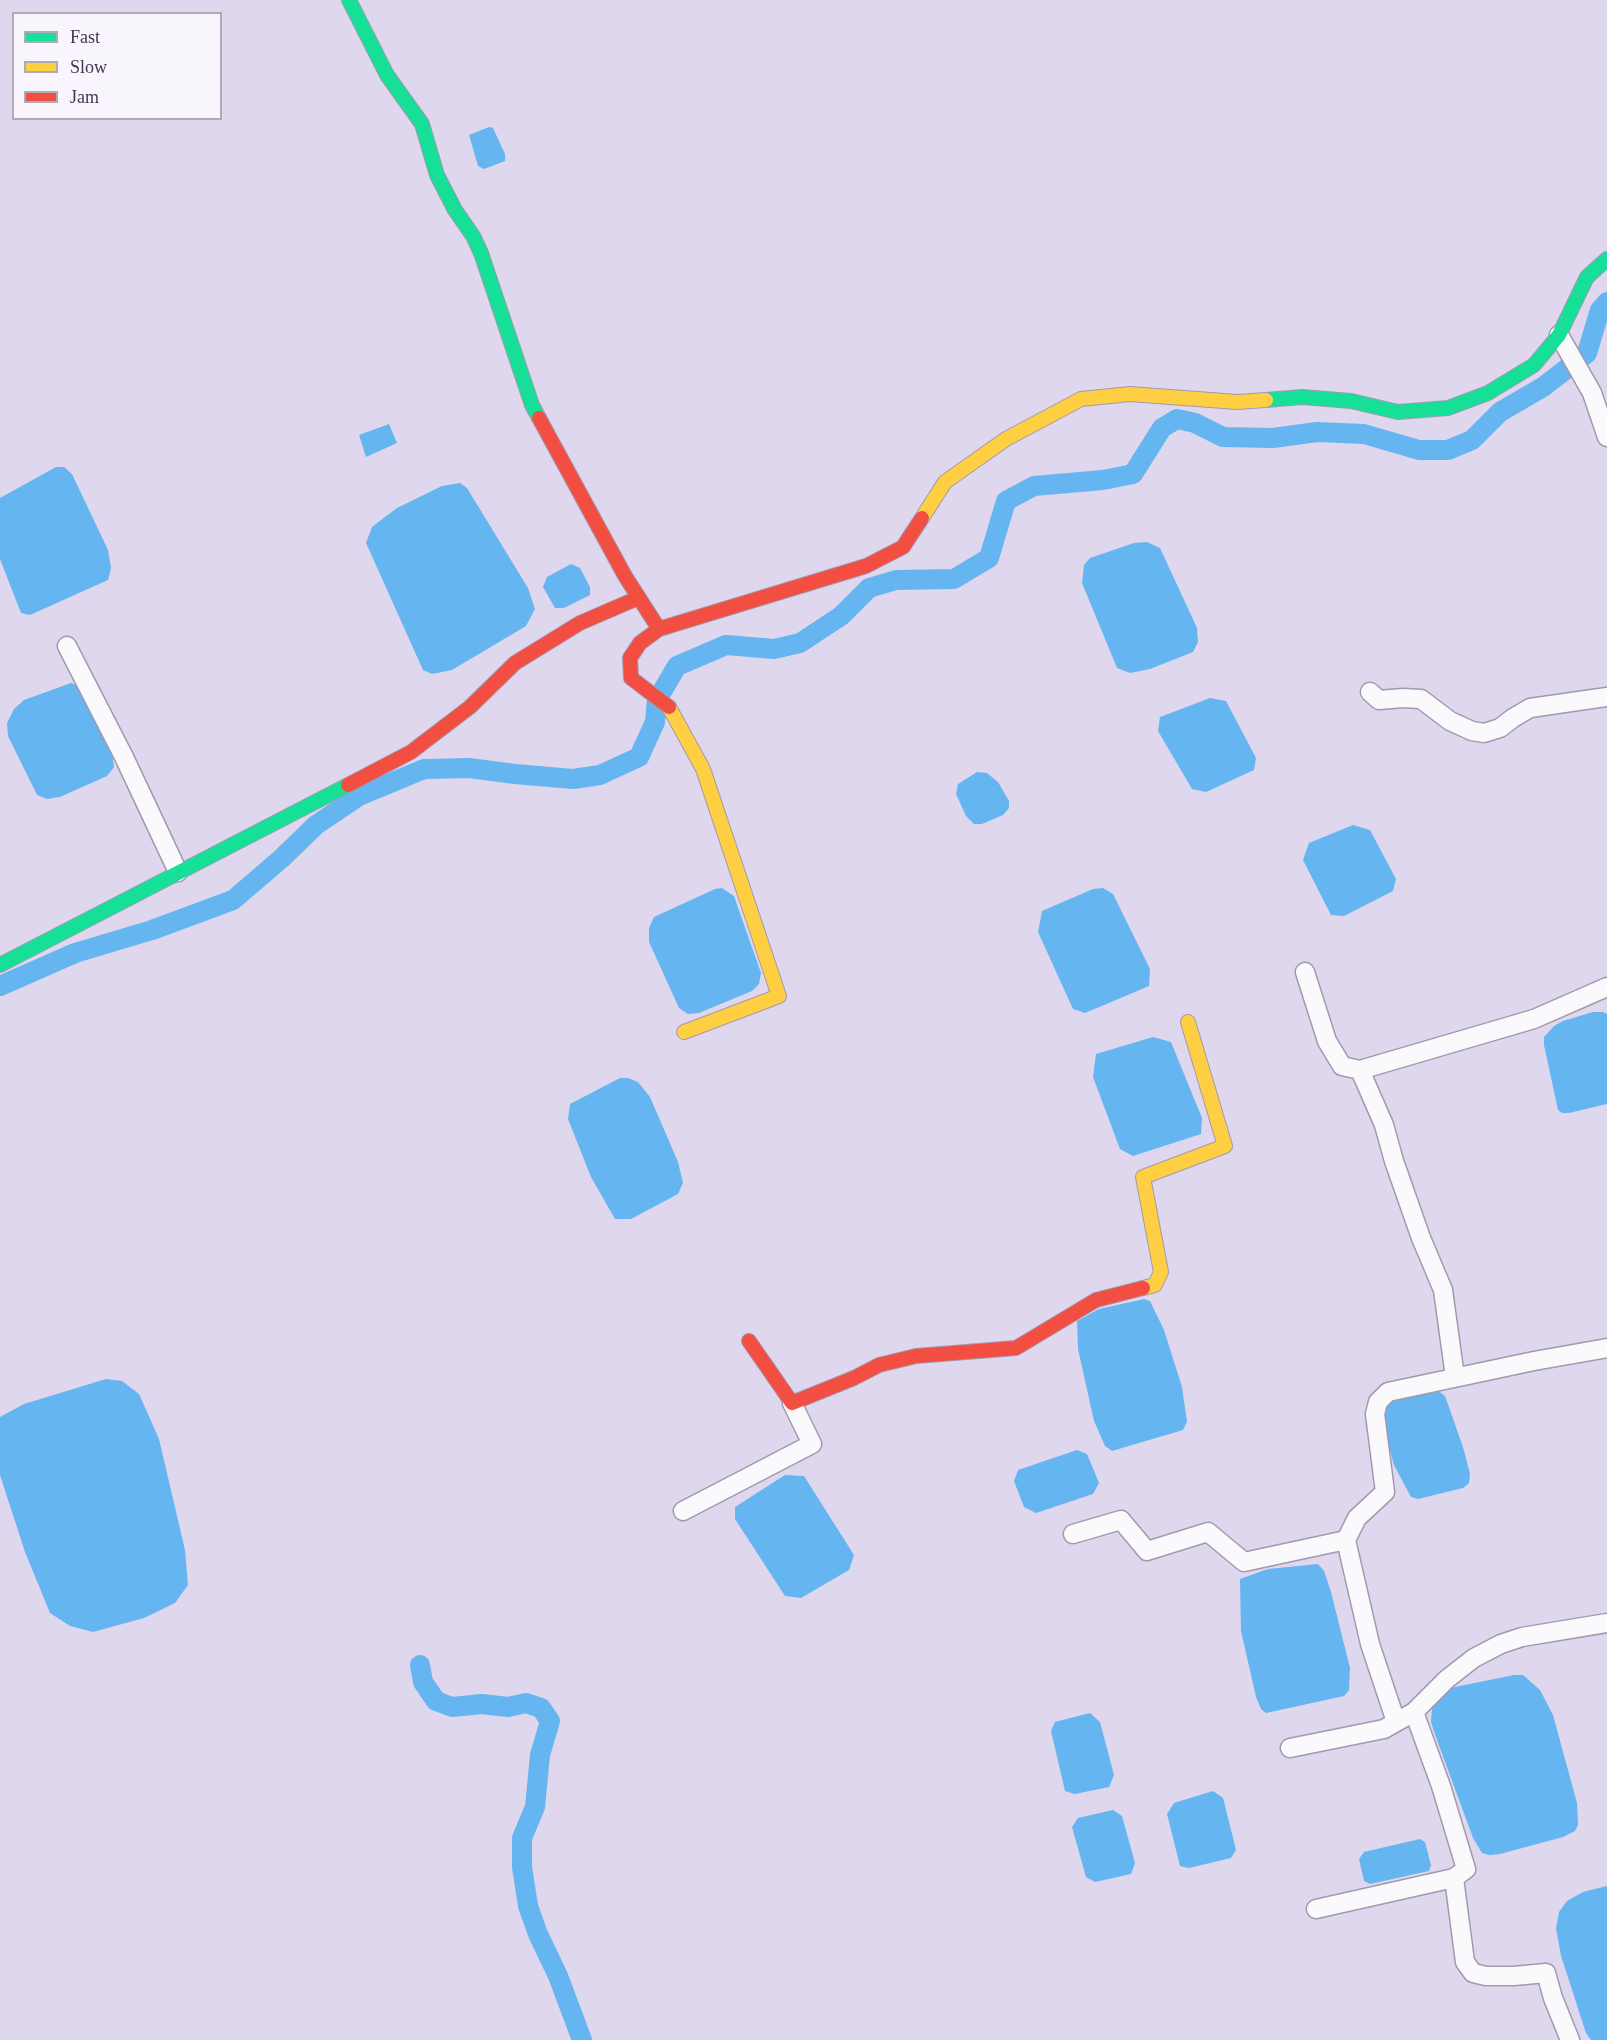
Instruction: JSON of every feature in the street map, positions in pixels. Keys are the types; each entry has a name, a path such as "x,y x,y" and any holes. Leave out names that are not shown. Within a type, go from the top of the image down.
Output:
{"street":[{"path":"349,0 387,75 422,124 437,175 481,253 532,405 568,475 638,597 659,629"},
{"path":"684,1032 779,996 703,770 670,708 631,678 630,658 640,643 659,629 866,566 903,547 945,482 1006,439 1082,399 1130,394 1238,402 1302,397 1351,401 1398,412 1448,408 1488,393 1534,365 1559,335 1587,278 1607,259"},
{"path":"1559,335 1592,393 1607,437"},
{"path":"0,965 411,752 470,707 514,663 580,623 638,597"},
{"path":"67,646 124,757 178,872"},
{"path":"1370,692 1378,699 1421,699 1450,721 1472,731 1484,733 1500,728 1530,708 1607,697"},
{"path":"1305,972 1327,1041 1342,1066 1360,1070 1534,1019 1607,987"},
{"path":"792,1403 854,1378 879,1365 916,1356 1016,1348 1096,1300 1155,1285 1161,1272 1143,1177 1225,1146 1188,1023"},
{"path":"1360,1070 1384,1125 1421,1238 1443,1290 1455,1377"},
{"path":"683,1511 812,1444 792,1403 749,1341"},
{"path":"1396,1722 1370,1644 1346,1540 1358,1518 1385,1492 1375,1414 1378,1402 1388,1392 1607,1348"},
{"path":"1073,1534 1121,1520 1147,1551 1208,1532 1244,1562 1346,1540"},
{"path":"1290,1748 1384,1729 1414,1712 1447,1679 1474,1658 1501,1644 1522,1637 1607,1623"},
{"path":"1316,1910 1454,1878 1466,1869 1441,1786 1414,1712"},
{"path":"1454,1878 1465,1962 1473,1973 1486,1976 1514,1977 1546,1973 1553,1998 1570,2040"}],"water":[{"path":"489,127 493,128 505,154 505,161 484,169 478,166 469,135"},
{"path":"389,424 397,443 366,457 359,435"},
{"path":"56,467 64,467 72,474 108,550 111,568 108,580 30,615 21,613 0,559 0,498"},
{"path":"460,483 467,488 528,588 535,609 526,626 452,670 432,674 423,670 366,543 372,527 397,508 442,486"},
{"path":"1147,542 1160,548 1197,628 1198,642 1193,652 1150,669 1130,673 1117,668 1082,583 1084,565 1090,558 1134,543"},
{"path":"571,564 580,568 590,587 590,595 564,608 555,608 543,587 547,577"},
{"path":"71,683 77,685 112,753 114,767 107,776 60,797 47,799 37,795 8,736 7,723 14,709 24,700"},
{"path":"1210,698 1226,701 1256,758 1254,770 1206,792 1192,789 1158,731 1160,717"},
{"path":"977,772 987,773 998,782 1009,801 1009,808 1003,815 982,824 974,824 966,816 956,794 958,784"},
{"path":"1353,825 1370,830 1396,879 1393,891 1344,916 1331,915 1303,860 1309,843"},
{"path":"722,888 734,896 761,973 759,984 752,991 699,1013 688,1014 679,1008 649,942 649,928 654,917 715,889"},
{"path":"1103,888 1113,894 1150,969 1149,986 1085,1013 1073,1009 1038,932 1042,911 1093,889"},
{"path":"1593,1012 1607,1014 1607,1104 1562,1113 1558,1110 1544,1037 1554,1026 1563,1021"},
{"path":"1153,1037 1171,1042 1202,1118 1201,1134 1133,1156 1120,1149 1093,1077 1096,1054"},
{"path":"620,1078 638,1082 650,1097 678,1162 683,1183 678,1194 631,1219 615,1219 591,1177 568,1119 570,1104"},
{"path":"1144,1299 1150,1301 1164,1330 1182,1387 1187,1422 1183,1430 1112,1451 1105,1446 1094,1421 1078,1349 1077,1321 1099,1309"},
{"path":"106,1379 122,1381 139,1394 159,1439 185,1550 188,1585 175,1603 144,1618 93,1632 70,1626 50,1613 25,1552 0,1475 0,1417 24,1404"},
{"path":"1437,1390 1445,1396 1463,1447 1470,1474 1469,1483 1463,1488 1418,1499 1411,1497 1394,1465 1380,1414 1381,1407 1393,1399"},
{"path":"1077,1450 1087,1454 1099,1483 1093,1494 1036,1513 1024,1507 1014,1481 1018,1470"},
{"path":"785,1475 804,1476 854,1555 849,1570 801,1598 785,1596 735,1519 735,1507"},
{"path":"1318,1564 1324,1571 1331,1592 1350,1668 1349,1690 1344,1696 1266,1713 1261,1709 1256,1697 1241,1631 1240,1579 1268,1569"},
{"path":"1514,1675 1523,1675 1540,1690 1553,1715 1577,1803 1578,1825 1575,1831 1563,1837 1490,1855 1482,1853 1473,1838 1431,1722 1432,1709 1436,1699 1445,1691"},
{"path":"1090,1713 1100,1722 1114,1775 1109,1787 1075,1794 1065,1791 1051,1731 1055,1722"},
{"path":"1213,1791 1223,1798 1236,1850 1231,1858 1189,1868 1180,1866 1167,1814 1174,1803"},
{"path":"1113,1810 1122,1816 1135,1863 1131,1874 1095,1882 1086,1877 1072,1827 1078,1818"},
{"path":"1420,1839 1425,1842 1431,1865 1429,1871 1370,1884 1364,1881 1359,1859 1364,1852"},
{"path":"1607,1886 1607,2040 1591,2040 1586,2033 1561,1956 1556,1928 1559,1912 1567,1901 1583,1892"}],"waterway":[{"path":"0,986 75,953 152,930 233,900 316,825 359,796 424,769 469,768 573,779 600,775 639,757 655,722 657,700 677,666 726,645 774,649 800,643 841,616 869,588 896,580 954,579 989,558 1006,501 1034,486 1103,480 1133,474 1162,428 1177,419 1195,423 1223,437 1273,438 1317,432 1364,434 1419,450 1448,450 1472,440 1500,412 1543,387 1587,353 1600,310 1607,302"},
{"path":"420,1665 423,1682 436,1701 452,1707 482,1704 508,1707 526,1703 541,1708 550,1721 540,1755 535,1807 522,1838 522,1867 528,1906 582,2040"}],"traffic: fast":[{"path":"349,0 387,75 422,124 437,175 481,253 532,405 539,418"},
{"path":"1266,400 1302,397 1351,401 1398,412 1448,408 1488,393 1534,365 1559,335 1587,277 1607,259"},
{"path":"0,965 348,785"}],"traffic: slow":[{"path":"922,518 945,482 1006,439 1081,399 1130,394 1237,402 1266,400"},
{"path":"669,707 703,769 779,996 684,1032"},
{"path":"1143,1288 1155,1285 1161,1272 1143,1177 1225,1146 1188,1022"}],"traffic: jam":[{"path":"539,418 625,576 659,629"},
{"path":"669,707 631,678 630,658 640,643 659,629 866,566 903,547 922,518"},
{"path":"348,785 411,752 470,707 515,663 580,623 638,598"},
{"path":"749,1341 792,1403 854,1378 879,1365 916,1356 1016,1348 1096,1300 1143,1288"}]}
